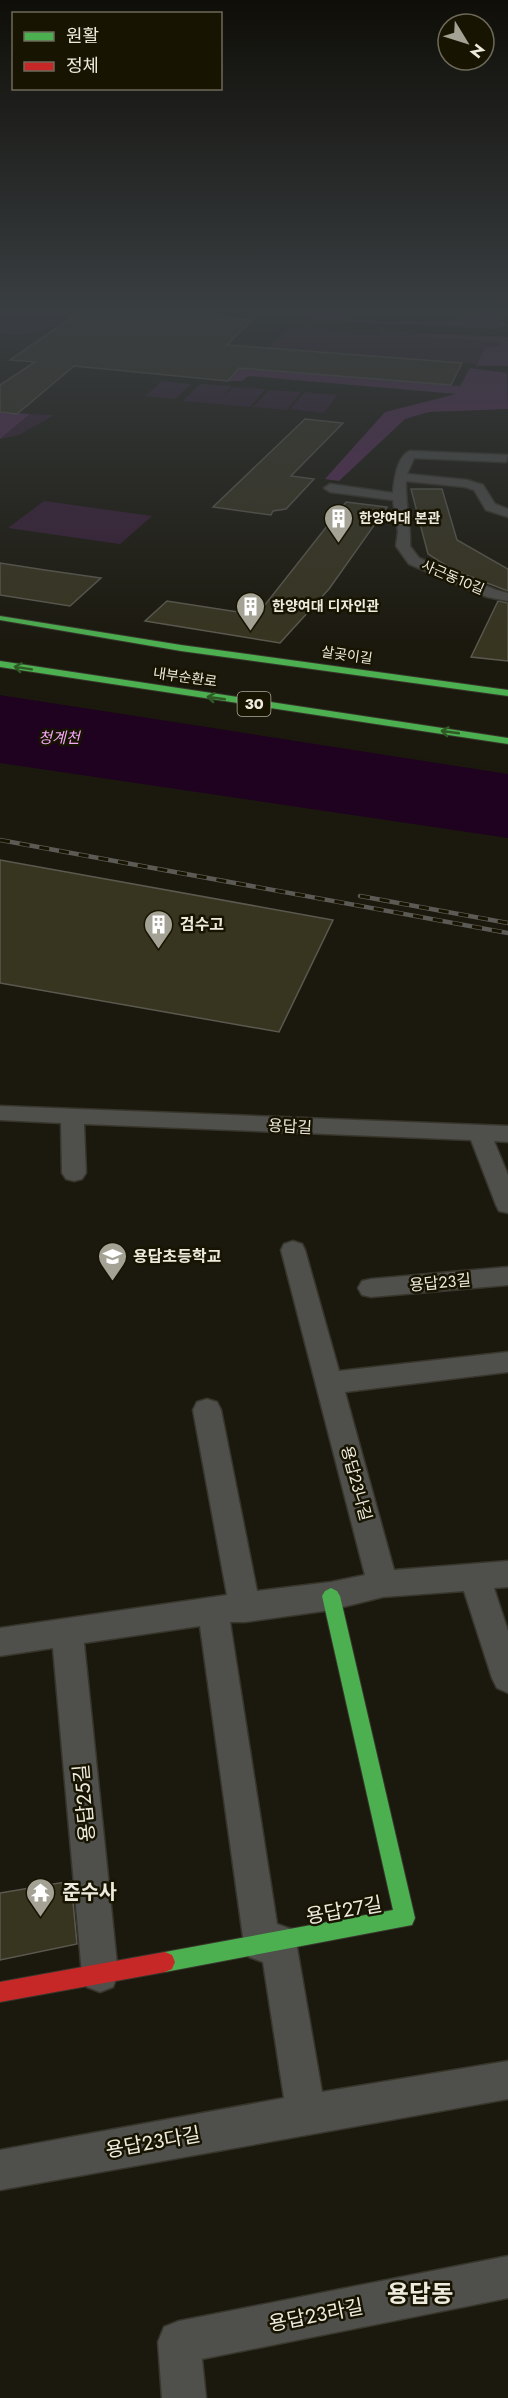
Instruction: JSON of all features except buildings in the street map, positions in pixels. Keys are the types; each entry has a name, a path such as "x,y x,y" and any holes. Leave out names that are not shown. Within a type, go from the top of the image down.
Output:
{"main road":[{"name":"살곶이길","path":"0,620 181,648 508,693"},
{"name":"내부순환로","path":"0,664 508,741"},
{"name":"용답27길","path":"0,1992 405,1918 331,1596"}],"street":[{"path":"403,472 410,454 506,458"},
{"path":"403,472 451,472"},
{"path":"403,472 479,488 490,507 508,513"},
{"name":"사근동10길","path":"403,472 399,497 404,546 414,561 492,594 508,597"},
{"path":"330,488 399,497"},
{"name":"용답길","path":"0,1113 480,1135 508,1134"},
{"path":"72,1116 74,1173"},
{"path":"480,1135 508,1205"},
{"name":"용답23나길","path":"293,1250 383,1584"},
{"name":"용답23길","path":"372,1288 508,1276"},
{"path":"330,1383 508,1362"},
{"path":"207,1410 270,1943 306,2114"},
{"path":"0,1642 331,1596 383,1584 508,1574"},
{"path":"475,1578 508,1678"},
{"name":"용답25길","path":"67,1632 100,1974"},
{"name":"용답23다길","path":"0,2170 508,2080"},
{"name":"용답23라길","path":"184,2398 179,2342 508,2277"}],"shaded area":[{"path":"0,421 22,421 0,439"},
{"path":"22,421 44,421 19,435 0,439"},
{"path":"377,421 403,421 339,481 325,479"},
{"path":"44,501 152,516 120,544 8,528"}],"water":[{"name":"청계천","path":"0,695 508,774 508,838 0,763"}],"pier":[{"path":"0,692 508,771 508,772 0,695"}],"railway":[{"path":"0,840 508,933"},
{"path":"360,896 508,923"}],"traffic: fast":[{"path":"0,618 181,648 508,693"},
{"path":"0,664 508,741"},
{"path":"165,1962 405,1918 331,1596"}],"traffic: jam":[{"path":"0,1992 165,1962"}],"place":[{"name":"한양여대 본관","path":"338,544"},
{"name":"한양여대 디자인관","path":"251,632"},
{"name":"검수고","path":"159,950"},
{"name":"용답초등학교","path":"112,1282"},
{"name":"준수사","path":"41,1918"}],"district":[{"name":"용답동","path":"420,2294"}]}
